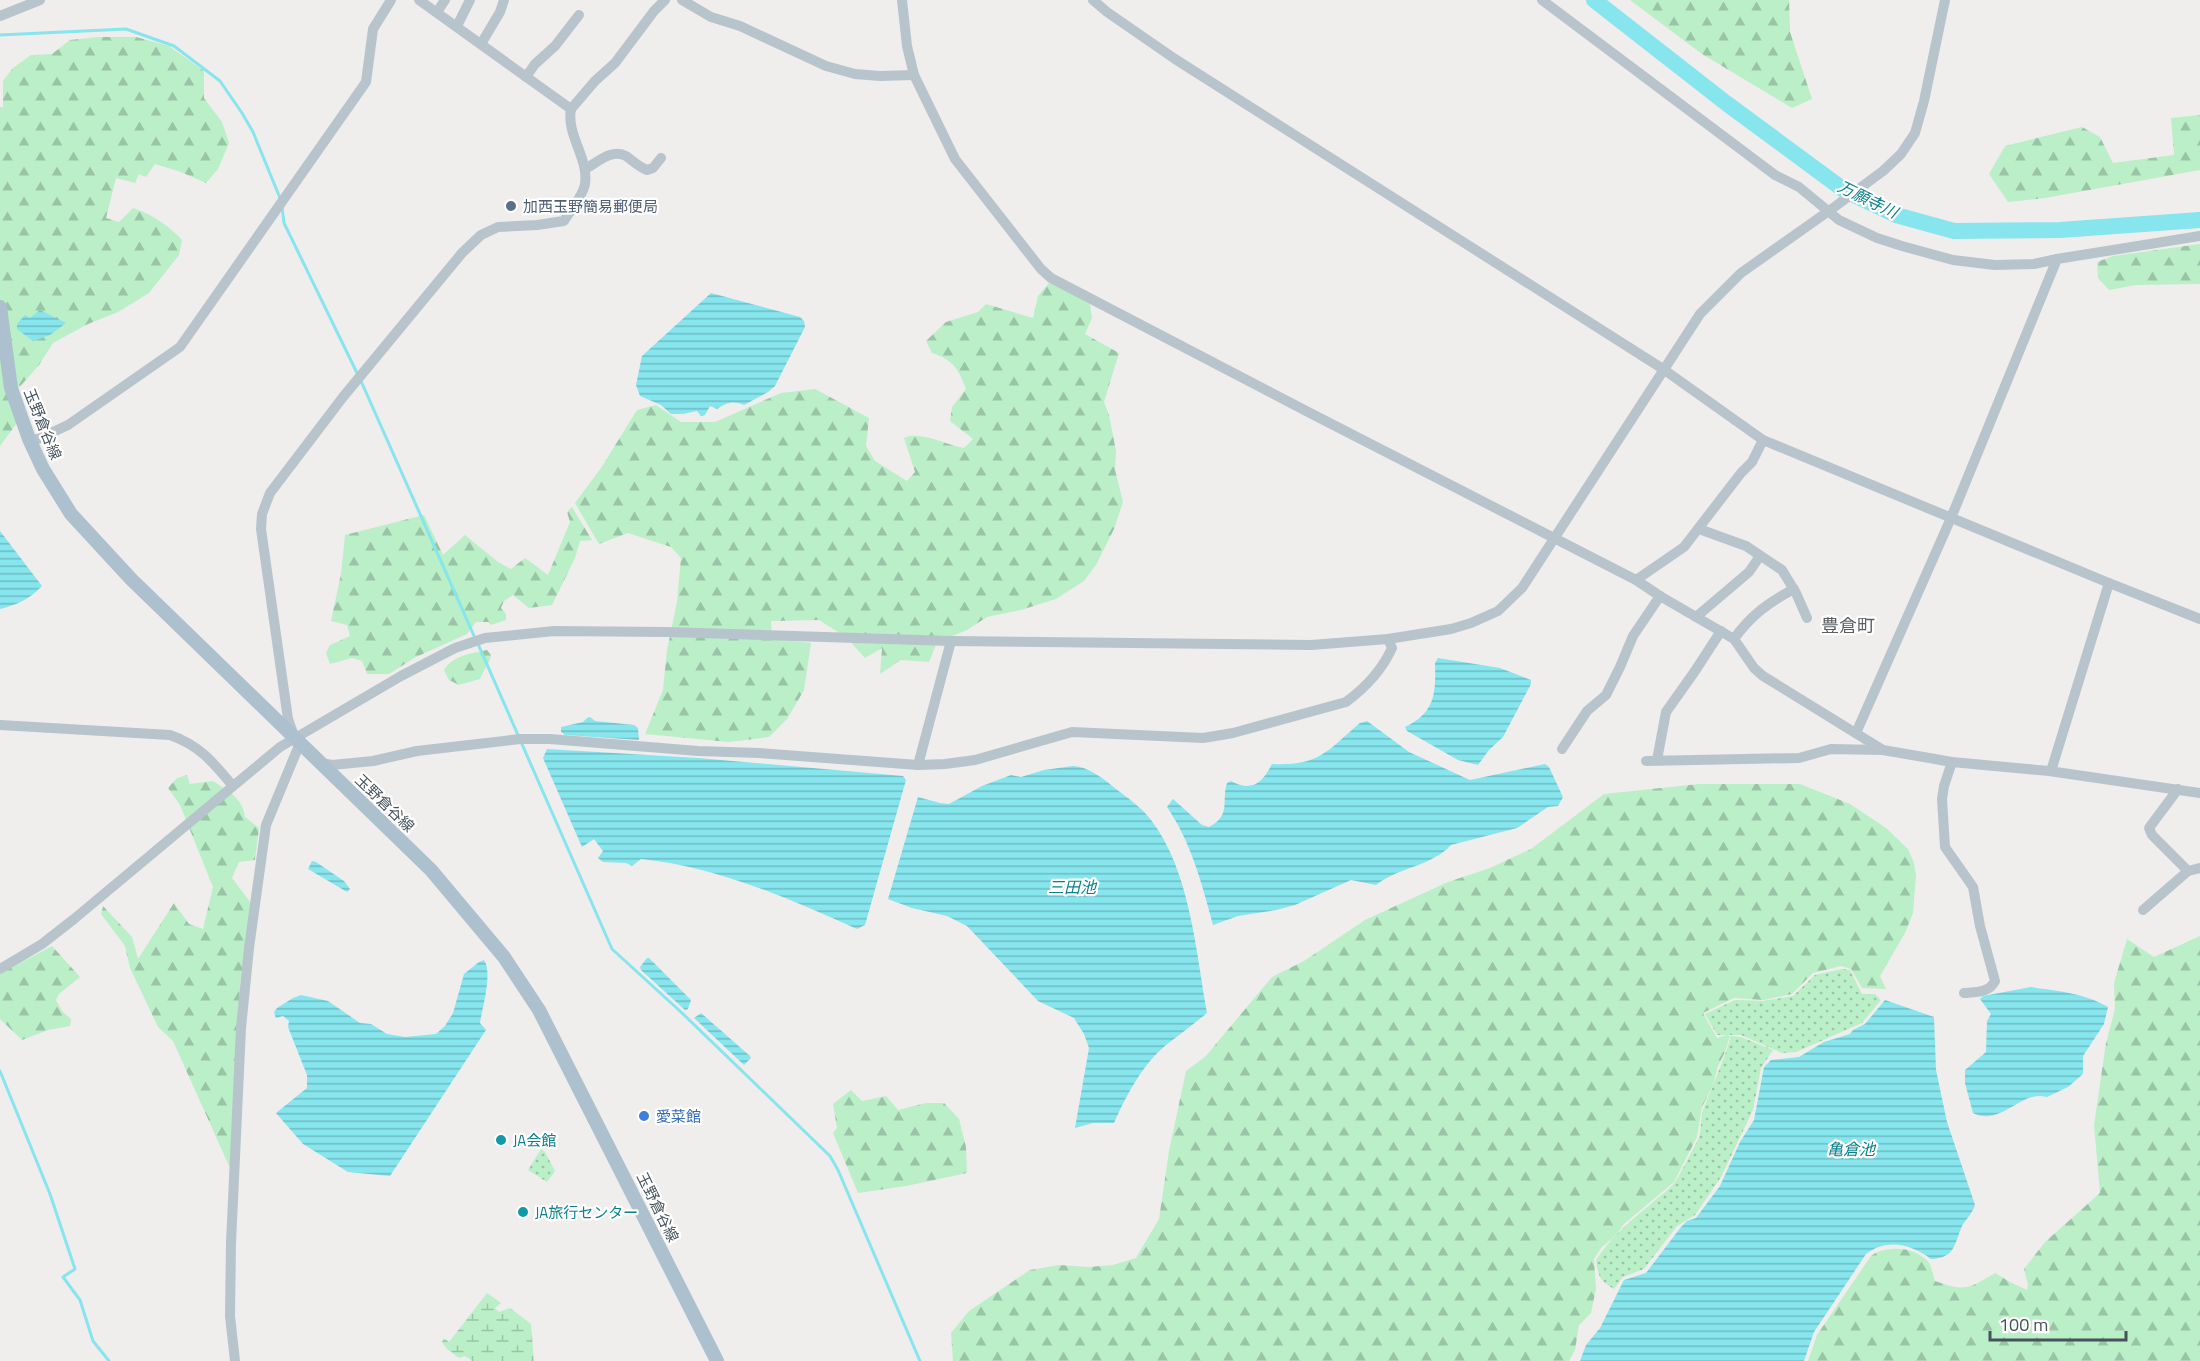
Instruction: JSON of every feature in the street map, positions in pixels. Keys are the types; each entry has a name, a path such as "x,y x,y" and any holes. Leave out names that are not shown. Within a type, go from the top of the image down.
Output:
{"main road":[{"name":"玉野倉谷線","path":"0,307 11,388 29,439 43,469 71,514 110,557 431,870 488,936 539,1010 717,1361"}],"street":[{"path":"0,16 40,0"},
{"path":"29,439 38,438 68,425 180,347 366,82 373,29 391,0"},
{"path":"419,0 571,109"},
{"path":"437,12 445,0"},
{"path":"457,26 470,0"},
{"path":"481,44 500,12 504,0"},
{"path":"235,1361 230,1316 231,1243 241,1028 249,948 266,825 298,741 288,719 261,529 262,513 270,494 342,398 462,253 481,235 498,227 564,221 585,186 585,169 571,126 571,109 595,81 615,63 665,0"},
{"path":"682,0 711,16 740,26 826,66 855,74 914,75"},
{"path":"902,0 907,46 914,75 955,159 1041,269 1051,278 1636,580 1734,639 1754,668 1763,676 1883,750"},
{"path":"1093,0 1175,59 1663,369 1763,440 2200,619"},
{"path":"1542,0 1775,175 1799,187 1830,210 1839,220 1877,238 1953,260 1995,265 2034,264 2200,236"},
{"path":"0,969 42,944 74,919 280,747 298,741 401,676 455,648 485,638 554,631 667,632 951,641 1311,645 1388,639 1451,629 1498,611 1510,602 1522,588 1701,314 1741,273 1883,171 1901,154 1915,133 1930,75 1945,0"},
{"path":"526,77 535,63 555,46 579,15"},
{"path":"585,169 607,156 618,154 624,155 647,170 661,158"},
{"path":"1857,733 1951,518 2057,259"},
{"path":"1636,580 1684,548 1741,473 1752,462 1763,440"},
{"path":"1699,530 1735,542 1782,570 1794,589 1807,618"},
{"path":"1696,617 1749,572 1760,556"},
{"path":"2051,771 2109,583"},
{"path":"1734,639 1748,620 1764,606 1794,589"},
{"path":"1562,749 1587,711 1606,695 1633,636 1660,596"},
{"path":"1720,631 1666,712 1651,761 1799,758 1831,749 1883,750 1952,762 2051,771 2200,793"},
{"path":"321,763 332,765 372,761 417,751 520,739 550,739 918,765 975,760 1072,732 1203,738 1346,702 1360,691 1387,659 1392,648 1388,639"},
{"path":"918,765 951,641"},
{"path":"0,724 170,735 187,741 203,753 232,786"},
{"path":"1952,762 1942,799 1945,847 1973,887 1980,926 1995,981 1987,990 1964,993"},
{"path":"2178,789 2149,828 2152,835 2188,871"},
{"path":"2143,909 2188,871 2200,868"}],"green space":[{"path":"1630,0 1789,0 1790,32 1812,99 1792,108 1702,54"},
{"path":"136,37 169,46 204,71 204,98 222,122 229,143 218,169 206,183 155,164 146,177 139,174 135,183 116,178 106,218 119,222 133,208 154,217 182,240 179,255 149,293 118,312 88,324 53,343 39,365 8,400 17,423 0,446 0,107 3,107 3,81 13,68 31,55 52,54 70,40"},
{"path":"2200,115 2200,170 2045,198 2008,202 1989,174 2005,146 2082,127 2100,137 2113,163 2174,155 2171,118"},
{"path":"2200,244 2200,284 2136,285 2109,290 2098,278 2097,262 2113,256"},
{"path":"1050,282 1090,304 1092,318 1085,334 1119,353 1104,402 1116,451 1115,470 1123,502 1114,529 1096,565 1084,581 1056,599 1021,610 987,617 967,630 937,642 929,662 901,660 880,674 882,648 865,658 846,637 819,620 771,621 772,639 811,643 804,690 787,719 769,737 729,742 645,734 663,690 667,650 677,602 681,558 671,547 628,533 599,544 575,503 601,468 637,410 656,405 681,422 715,422 781,393 815,389 869,418 866,446 875,461 907,481 915,472 904,438 925,437 964,448 973,439 950,421 952,407 966,389 960,376 950,362 932,353 926,341 946,322 978,312 986,304 1033,318 1038,296"},
{"path":"572,507 592,540 580,541 575,558 552,605 529,608 513,595 504,601 501,608 506,614 506,620 491,625 489,622 476,622 467,634 416,657 389,674 367,674 362,661 352,658 330,664 326,653 330,645 350,636 347,625 331,621 341,574 345,535 424,515 443,555 465,535 498,562 511,569 525,558 548,575 570,522 567,512"},
{"path":"487,650 491,655 480,679 459,685 449,680 444,670 452,661"},
{"path":"187,775 190,784 213,781 229,792 238,800 245,817 259,828 255,860 239,862 232,878 251,903 240,985 230,1168 173,1041 158,1027 130,968 125,946 101,914 103,906 132,937 138,959 174,903 189,924 203,929 213,887 180,805 168,788 177,778"},
{"path":"1699,784 1800,784 1850,804 1886,828 1908,849 1916,876 1913,913 1905,933 1880,976 1886,989 1862,988 1851,969 1841,966 1813,973 1792,994 1764,1000 1734,998 1703,1013 1717,1038 1730,1036 1713,1085 1702,1107 1697,1137 1674,1182 1624,1224 1616,1235 1601,1248 1594,1259 1596,1289 1591,1313 1579,1325 1575,1350 1569,1361 953,1361 951,1333 969,1311 1030,1270 1059,1265 1089,1267 1113,1265 1136,1258 1159,1219 1169,1151 1186,1071 1205,1057 1272,977 1304,961 1365,920 1448,882 1490,868 1531,849 1604,794"},
{"path":"2200,936 2200,1361 1808,1361 1817,1335 1871,1256 1877,1252 1901,1249 1917,1253 1929,1263 1935,1281 1954,1287 1960,1288 1979,1283 1995,1273 2027,1290 2024,1269 2045,1242 2100,1193 2094,1125 2106,1043 2115,1009 2114,983 2127,939 2154,957"},
{"path":"52,946 80,977 59,994 56,1000 62,1011 71,1019 70,1026 48,1030 22,1040 0,1019 0,974"},
{"path":"1842,969 1850,970 1862,994 1875,994 1881,1000 1862,1023 1796,1052 1782,1053 1741,1035 1717,1035 1705,1014 1735,1000 1763,1001 1793,996 1815,975"},
{"path":"1731,1036 1741,1037 1773,1050 1761,1068 1753,1110 1721,1177 1695,1215 1677,1226 1644,1269 1623,1277 1614,1289 1600,1278 1596,1260 1621,1230 1670,1188 1677,1179 1699,1137 1703,1109"},
{"path":"851,1090 862,1101 886,1096 898,1110 926,1103 944,1103 959,1119 966,1147 967,1173 858,1193 833,1133 837,1128 833,1104"},
{"path":"541,1149 555,1171 547,1182 528,1170"},
{"path":"487,1293 501,1303 495,1308 499,1312 510,1308 531,1324 534,1361 472,1361 465,1356 459,1358 442,1342 444,1338 449,1342"}],"water":[{"path":"711,293 800,317 805,327 775,386 768,392 744,405 730,403 717,409 710,406 705,415 701,416 697,411 671,414 661,405 640,396 636,385 642,356"},
{"path":"40,310 66,323 50,335 33,341 17,329 17,324 25,315 30,318"},
{"path":"0,531 42,586 33,595 12,606 0,609"},
{"path":"1438,658 1500,668 1531,680 1503,737 1478,765 1458,760 1407,731 1405,727 1422,715 1432,701 1435,663"},
{"path":"590,717 595,721 634,725 638,728 639,740 565,735 561,732 561,727 583,722"},
{"path":"1367,721 1409,752 1470,780 1545,764 1549,767 1563,797 1558,806 1548,807 1517,828 1451,845 1434,858 1395,874 1376,885 1351,880 1295,905 1238,916 1213,925 1189,849 1167,807 1173,799 1202,825 1209,827 1221,818 1227,783 1231,781 1251,786 1265,776 1272,764 1301,763 1312,760 1330,749 1360,723"},
{"path":"547,749 698,758 903,776 906,780 865,925 857,929 752,885 697,869 641,859 632,866 626,863 603,862 598,858 603,851 594,839 582,847 543,758"},
{"name":"三田池","path":"1073,766 1096,774 1135,803 1151,820 1164,840 1175,863 1190,912 1207,1013 1166,1045 1149,1062 1129,1092 1114,1123 1093,1123 1075,1128 1089,1048 1074,1018 1038,1001 967,926 947,916 912,908 888,899 918,797 949,804 982,786 1011,775 1021,777 1044,770"},
{"path":"312,861 344,881 350,889 347,892 308,869"},
{"path":"647,958 691,1000 688,1009 685,1010 641,970 640,967"},
{"path":"484,960 487,982 480,1023 486,1030 390,1176 348,1172 303,1144 276,1113 307,1088 307,1075 288,1027 289,1021 283,1016 276,1018 274,1012 277,1008 301,995 328,1001 360,1023 371,1024 387,1034 405,1037 436,1034 445,1026 453,1013 464,974"},
{"path":"2031,987 2061,991 2099,1002 2108,1007 2104,1024 2083,1056 2083,1074 2068,1087 2047,1097 2029,1098 1993,1115 1983,1116 1973,1113 1965,1083 1965,1070 1986,1052 1987,1021 1991,1014 1980,999 1983,996"},
{"name":"亀倉池","path":"1885,1000 1934,1017 1936,1070 1947,1122 1975,1205 1949,1253 1931,1259 1907,1247 1891,1245 1882,1246 1866,1254 1814,1332 1804,1361 1580,1361 1586,1345 1600,1328 1624,1280 1646,1273 1681,1227 1687,1221 1696,1218 1720,1186 1740,1142 1754,1120 1764,1067 1771,1060 1799,1057 1824,1042 1850,1034 1865,1024"},
{"path":"701,1013 750,1056 751,1058 744,1065 694,1018"}],"waterway":[{"name":"万願寺川","path":"1594,0 1726,103 1844,190 1896,215 1954,231 2060,230 2200,220"},
{"path":"0,35 126,29 174,46 220,81 253,132 280,198"},
{"path":"282,207 284,223 358,375"},
{"path":"361,381 475,638"},
{"path":"478,644 612,949 681,1012 830,1156 920,1361"},
{"path":"0,1071 50,1194 75,1269 63,1277 80,1300 93,1341 109,1361"}],"place":[{"name":"加西玉野簡易郵便局","path":"511,206"},
{"name":"愛菜館","path":"644,1116"},
{"name":"JA会館","path":"501,1140"},
{"name":"JA旅行センター","path":"523,1212"}],"district":[{"name":"豊倉町","path":"1848,625"}]}
